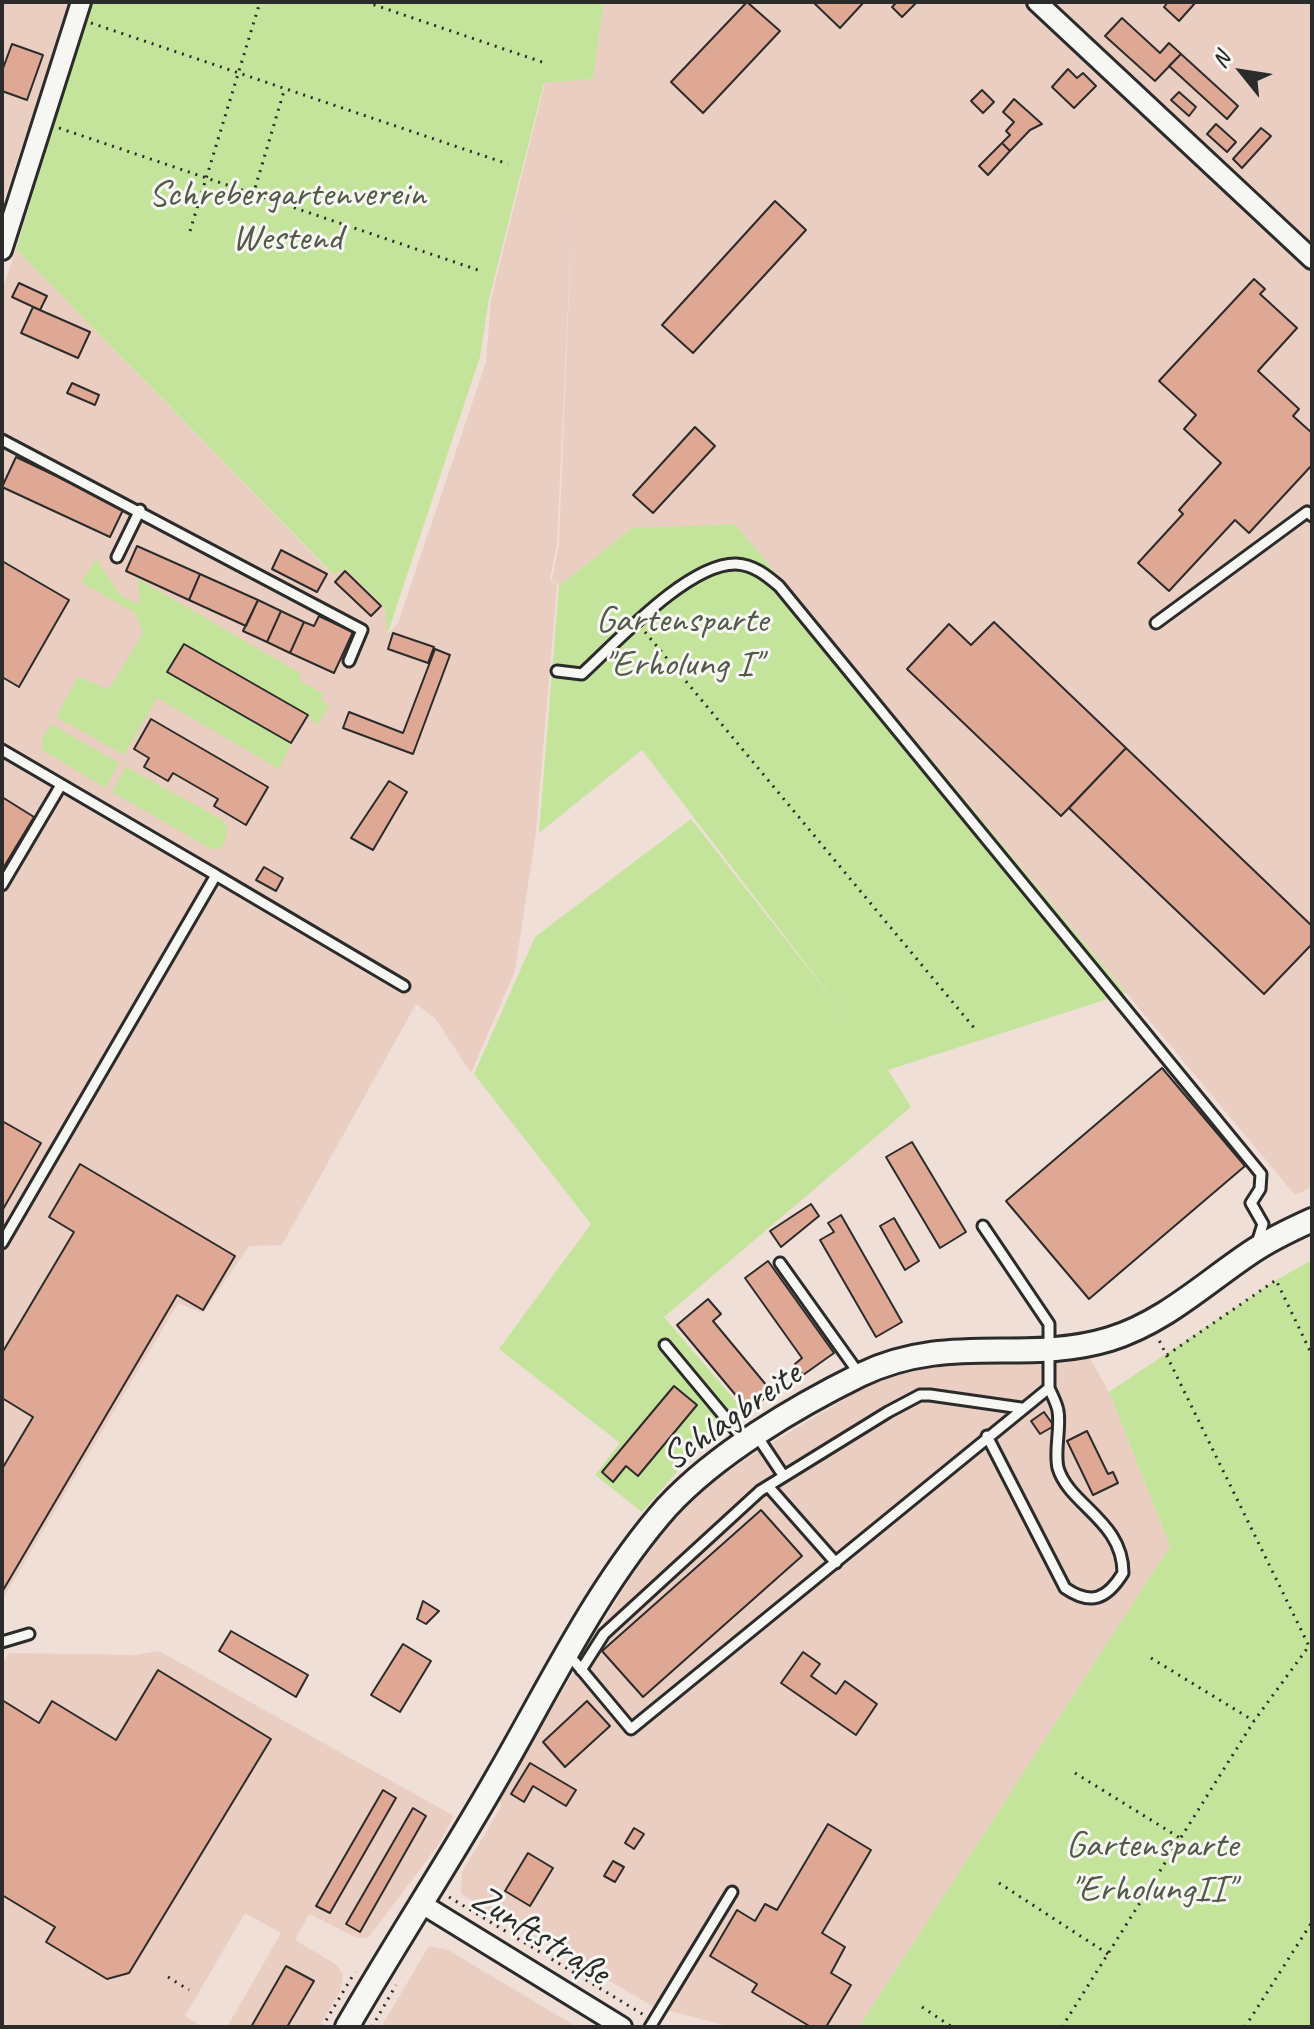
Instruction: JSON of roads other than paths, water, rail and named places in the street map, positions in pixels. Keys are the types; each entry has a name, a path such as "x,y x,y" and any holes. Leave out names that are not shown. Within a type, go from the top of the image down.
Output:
{"street":[{"path":"1037,2 1312,259"},
{"path":"2,250 78,10"},
{"name":"Schlagbreite","path":"347,2027 573,1664 621,1568 667,1508 699,1477 752,1439 860,1375 924,1353 1049,1348 1100,1341 1149,1323 1254,1250 1312,1220"},
{"name":"Zunftstraße","path":"428,1895 622,2027"}],"lane":[{"path":"2,440 140,510 362,630 349,661"},
{"path":"117,557 140,510"},
{"path":"1156,623 1310,512"},
{"path":"557,671 582,674 695,576 734,564 759,569 779,586 1261,1174 1260,1189 1251,1203 1263,1224 1254,1250"},
{"path":"2,750 404,986"},
{"path":"2,885 61,785"},
{"path":"2,1243 216,875"},
{"path":"983,1226 1049,1324 1049,1388 1058,1411 1058,1468 1074,1494 1104,1524 1123,1562 1123,1573 1103,1597 1088,1600 1065,1588 987,1436"},
{"path":"780,1263 860,1375"},
{"path":"665,1345 783,1475"},
{"path":"1021,1408 920,1395 768,1486 573,1664 631,1729 1049,1388"},
{"path":"768,1486 836,1563"},
{"path":"2,1642 29,1634"},
{"path":"651,2024 732,1892"}],"park label":[{"name":"Schrebergartenverein Westend","path":"287,217"},
{"name":"Gartensparte \"Erholung I\"","path":"682,643"},
{"name":"Gartensparte \"ErholungII\"","path":"1152,1868"}]}
